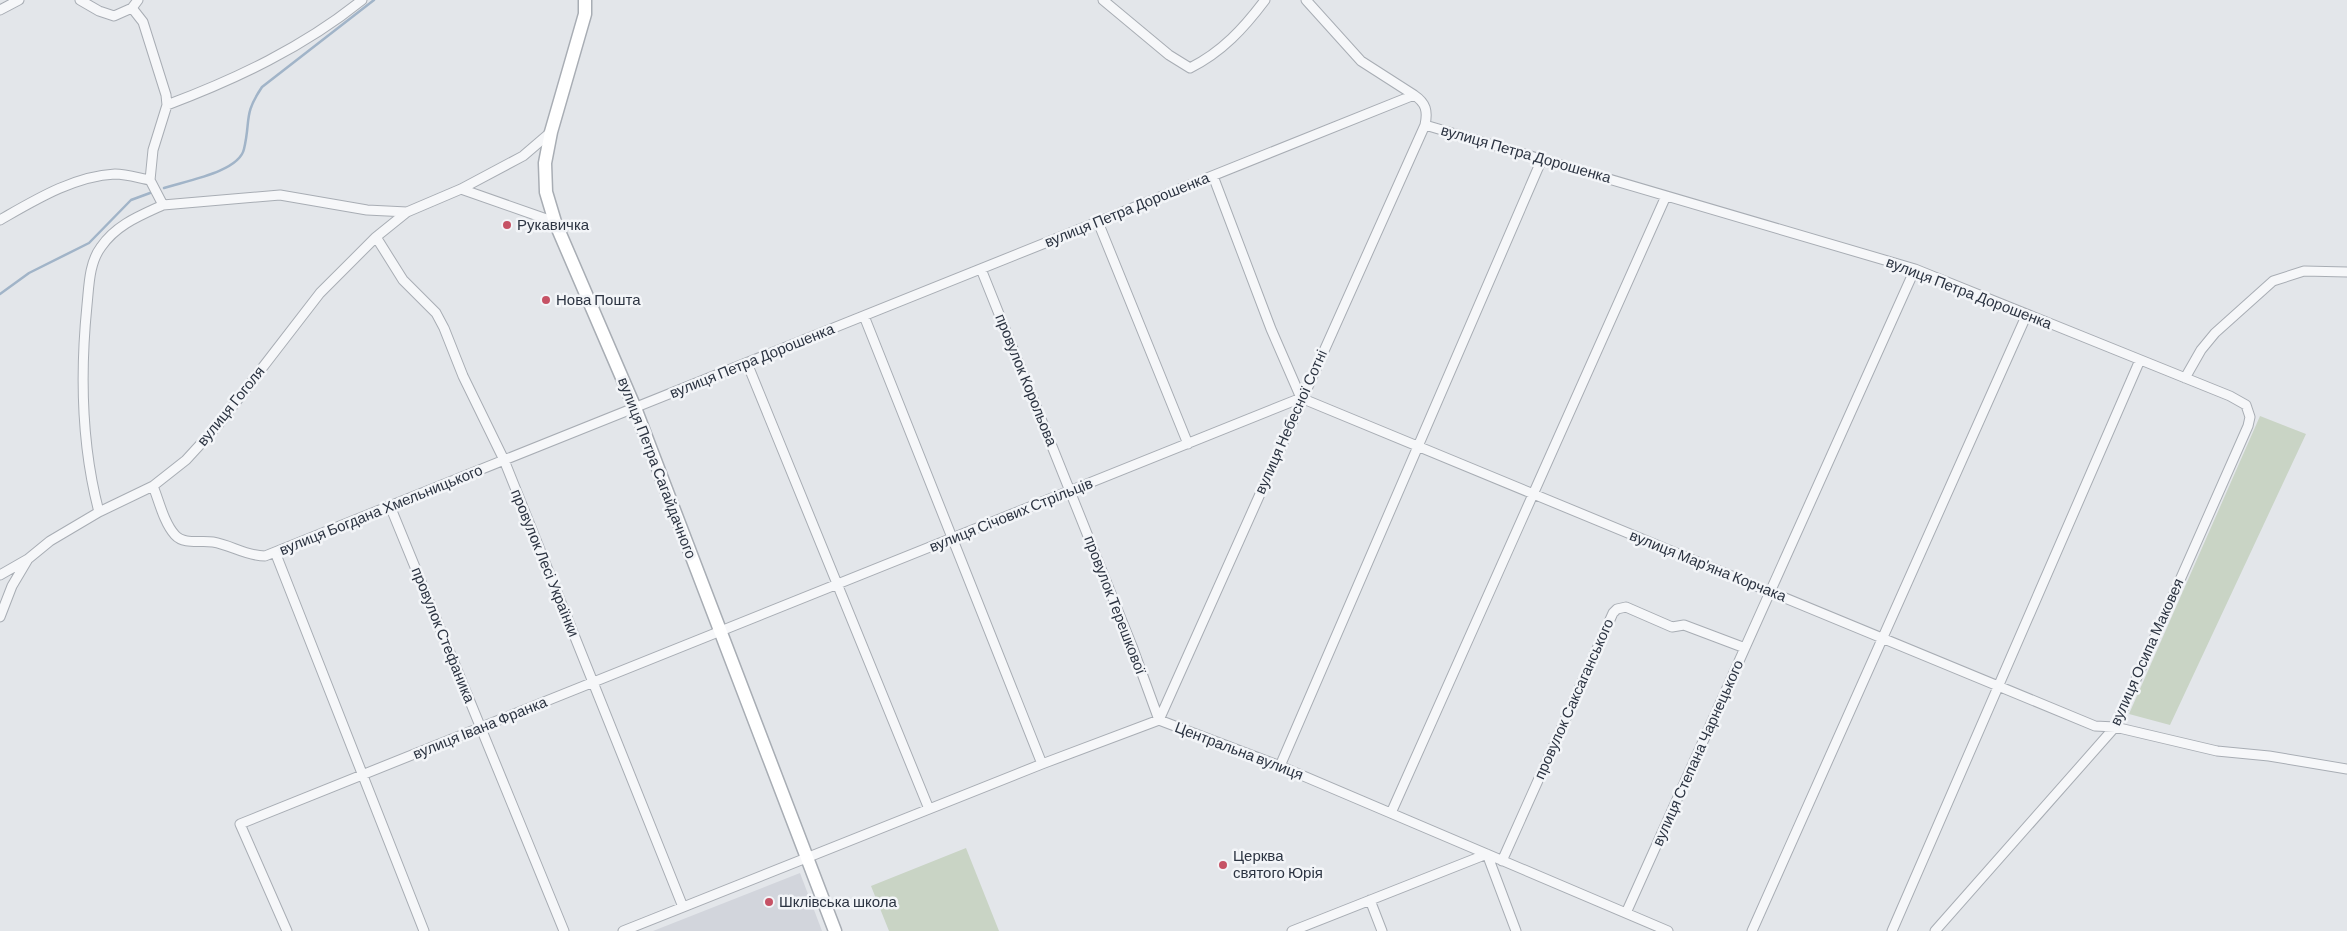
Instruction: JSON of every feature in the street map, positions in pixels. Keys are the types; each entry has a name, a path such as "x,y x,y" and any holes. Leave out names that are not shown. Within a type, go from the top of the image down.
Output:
{"street":[{"path":"0,10 19,0"},
{"path":"80,0 99,11 114,16 132,8 138,0"},
{"path":"166,105 224,82 280,55 334,23 362,0"},
{"name":"вулиця Петра Сагайдачного","path":"585,0 585,14 551,132 545,163 546,192 555,222 635,408 835,931"},
{"path":"1103,0 1168,56 1190,68 1206,60 1243,30 1265,0"},
{"path":"1306,0 1361,61 1414,95"},
{"path":"132,8 138,14 146,29 166,95 166,105 154,150 150,180 163,206"},
{"name":"вулиця Петра Дорошенка","path":"635,408 1414,95 1426,106 1428,114 1425,125 1914,269 2230,396 2246,405 2249,411"},
{"name":"вулиця Небесної Сотні","path":"1159,720 1301,398 1425,125"},
{"name":"вулиця Гоголя","path":"0,618 12,586 28,559 50,541 99,512 153,486 186,460 219,424 320,293 376,237 406,212 462,189 523,156 551,132"},
{"path":"1280,766 1542,159"},
{"path":"0,220 52,192 94,178 117,174 150,180"},
{"path":"1213,176 1271,329 1301,398"},
{"path":"462,189 555,222"},
{"path":"99,512 89,465 82,396 83,338 92,267 99,248 115,230 163,206 280,195 367,210 406,212"},
{"path":"1391,813 1666,196"},
{"path":"1098,222 1188,444"},
{"name":"провулок Лесі Українки","path":"376,237 403,280 436,313 504,460 683,907"},
{"name":"провулок Корольова","path":"981,269 1070,491"},
{"name":"вулиця Степана Чарнецького","path":"1626,913 1914,269"},
{"path":"2185,378 2201,350 2215,333 2273,281 2304,271 2347,272"},
{"path":"1752,931 2027,314"},
{"path":"864,316 1042,764"},
{"path":"1892,931 2140,360"},
{"path":"747,363 929,809"},
{"name":"вулиця Січових Стрільців","path":"720,632 1301,398"},
{"name":"вулиця Мар'яна Корчака","path":"1301,398 2095,726 2115,727 2217,751 2269,756 2347,769"},
{"name":"вулиця Богдана Хмельницького","path":"153,486 170,527 182,541 215,542 255,556 275,552 635,408"},
{"name":"вулиця Осипа Маковея","path":"1936,931 2115,727 2248,426 2249,411"},
{"name":"провулок Терешкової","path":"1070,491 1159,720"},
{"name":"провулок Стефаника","path":"390,506 564,931"},
{"path":"275,552 424,931"},
{"path":"0,575 28,559"},
{"name":"провулок Саксаганського","path":"1502,860 1613,613 1617,609 1626,607 1672,627 1684,626 1745,648"},
{"name":"вулиця Івана Франка","path":"287,931 240,824 720,632"},
{"name":"Центральна вулиця","path":"623,931 1042,764 1159,720 1280,766 1668,931"},
{"path":"1292,931 1487,854 1516,931"},
{"path":"1370,900 1382,931"}],"shaded area":[{"name":"Шклівська школа","path":"800,873 822,931 653,931"}],"green space":[{"path":"2260,416 2306,434 2170,725 2129,714"},
{"path":"966,848 999,931 889,931 871,886"}],"waterway":[{"path":"164,188 222,170 240,157 244,149 252,104 262,87 374,0"},
{"path":"0,294 29,273 89,243 131,200 150,193"}],"place":[{"name":"Рукавичка","path":"507,225"},
{"name":"Нова Пошта","path":"546,300"},
{"name":"Церква святого Юрія","path":"1223,865"},
{"name":"Шклівська школа","path":"769,902"}]}
